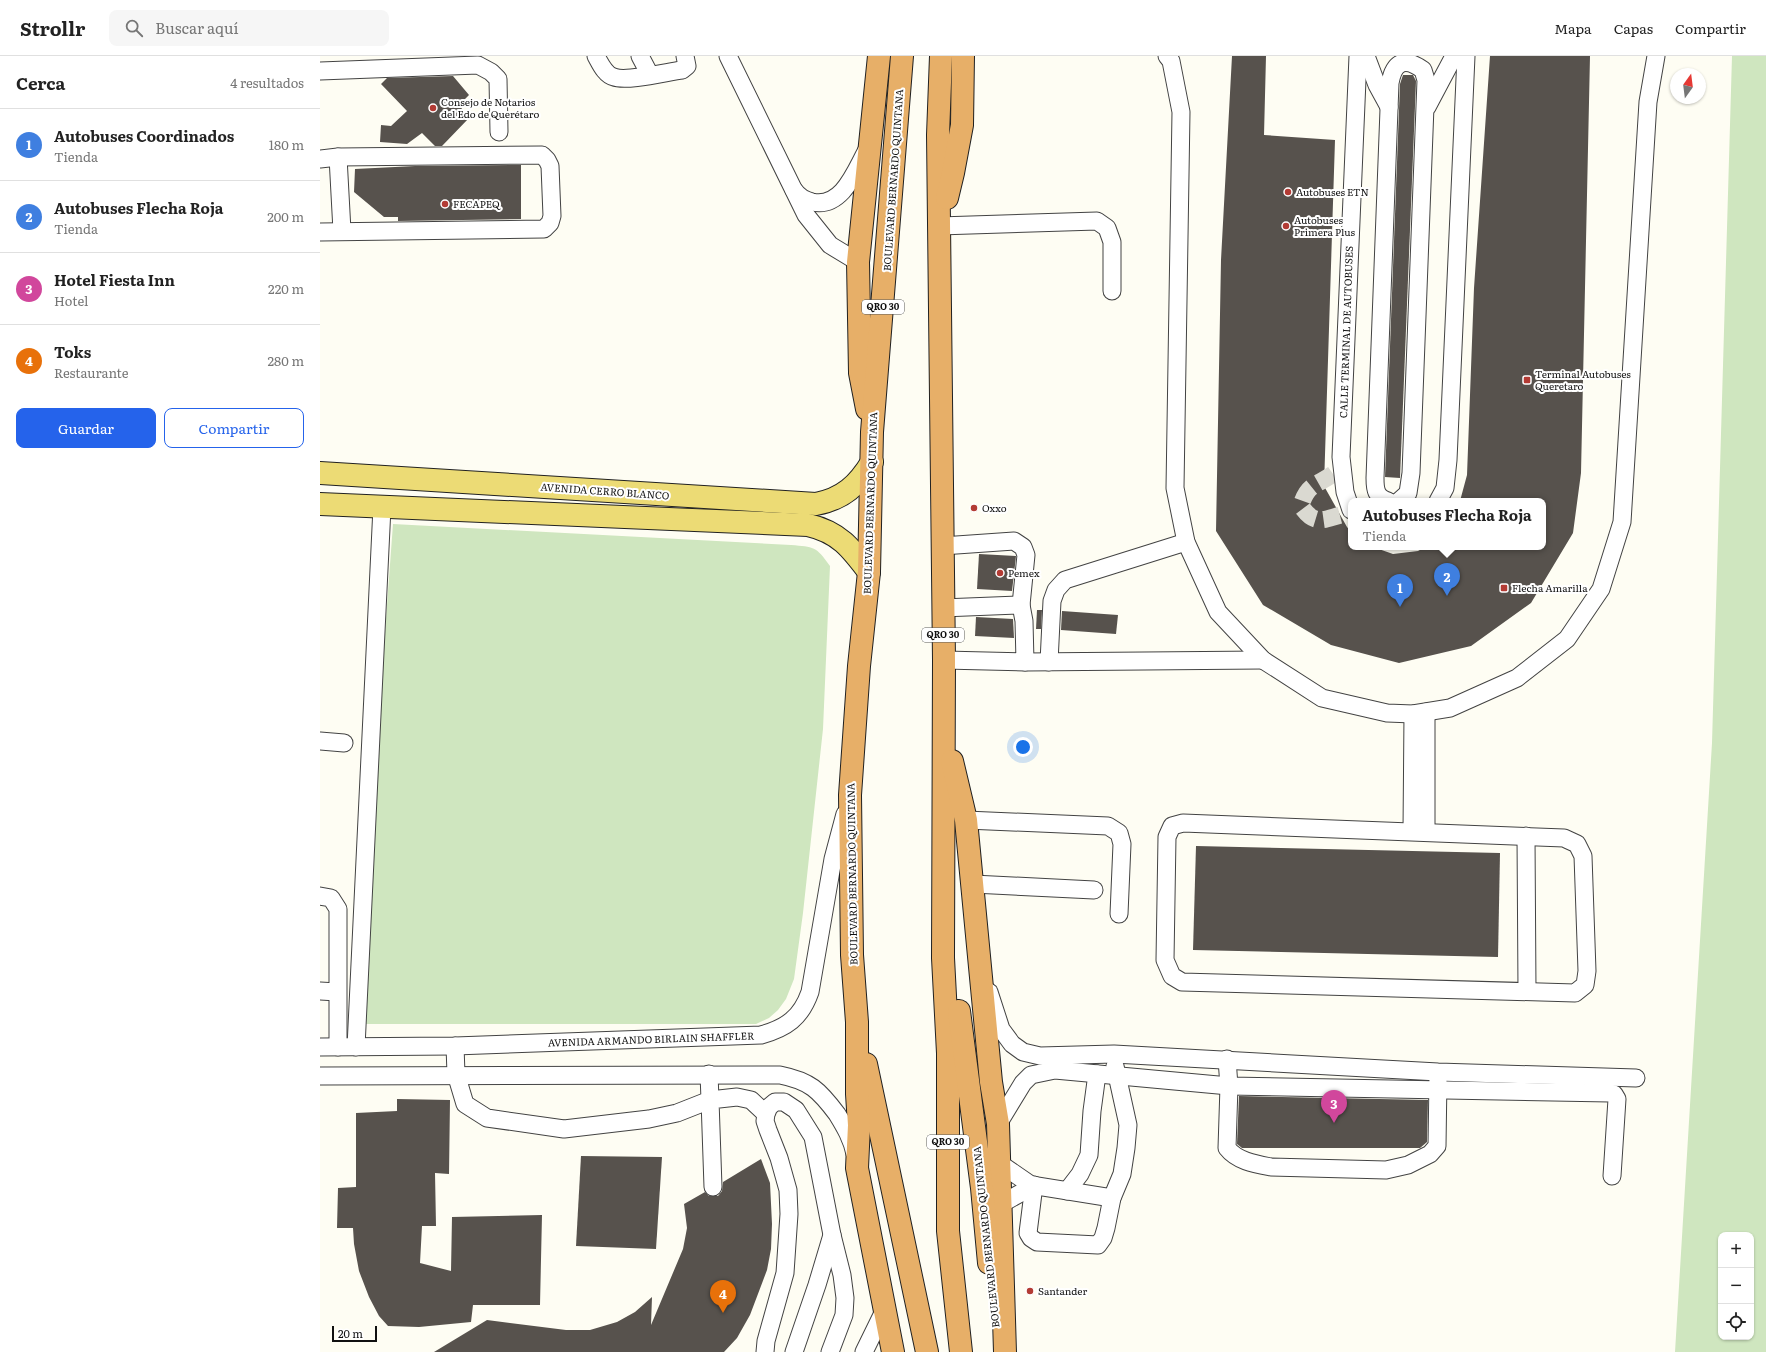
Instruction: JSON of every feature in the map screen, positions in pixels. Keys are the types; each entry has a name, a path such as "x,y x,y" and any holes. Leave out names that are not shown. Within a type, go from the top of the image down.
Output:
{"highway":[{"path":"872,432 860,373 858,262 878,56"},
{"name":"BOULEVARD BERNARDO QUINTANA","path":"893,1352 857,1168 859,1125 857,1094 857,1022 852,954 850,795 859,666 869,572 872,432 902,56"},
{"name":"BOULEVARD BERNARDO QUINTANA","path":"941,56 938,135 942,448 942,608 944,660 942,723 944,986 948,1053 948,1231 961,1352"},
{"path":"940,226 953,173 962,125 963,56"},
{"path":"942,723 966,820 991,1082 998,1124 1005,1352"},
{"name":"BOULEVARD BERNARDO QUINTANA","path":"944,932 956,990 982,1188 997,1352"},
{"name":"BOULEVARD BERNARDO QUINTANA","path":"857,1022 927,1352"}],"main road":[{"name":"AVENIDA CERRO BLANCO","path":"320,472 816,504 827,502 847,492 864,476 872,462"},
{"path":"320,504 808,525 837,536 846,544 869,572"}],"street":[{"path":"596,56 608,74 614,78 625,79 682,70 687,66 685,56"},
{"path":"640,56 650,75"},
{"path":"728,56 806,215 830,245 858,262"},
{"path":"1167,56 1170,61 1181,112 1175,488 1186,542 1218,612 1263,660 1322,698 1387,713 1420,713 1450,708 1517,678 1567,639 1601,589 1622,522 1648,102 1656,56"},
{"name":"CALLE TERMINAL DE AUTOBUSES","path":"1348,508 1341,457 1358,56"},
{"path":"1366,56 1377,85 1390,108"},
{"path":"1424,113 1454,56"},
{"path":"1440,498 1445,488 1448,460 1466,56"},
{"path":"1381,498 1375,490 1375,478 1390,108 1392,73 1396,66 1405,62 1415,64 1423,70 1426,80 1411,473 1408,493 1402,498"},
{"path":"320,71 478,66 491,72 498,79 499,132"},
{"path":"791,185 797,195 807,201 817,203 828,202 847,186 870,144"},
{"path":"320,159 338,157 542,155 550,166 552,216 550,223 544,230 320,232"},
{"path":"338,157 342,231"},
{"path":"940,226 1097,221 1107,228 1112,242 1112,291"},
{"path":"1333,474 1341,457"},
{"path":"356,1047 382,507"},
{"path":"942,546 1014,541 1023,547 1026,555 1022,605 1025,662"},
{"path":"1049,662 1052,601 1056,590 1065,580 1186,542"},
{"path":"942,608 1022,605"},
{"path":"944,660 1049,662 1263,660"},
{"path":"1419,832 1420,713"},
{"path":"320,741 344,743"},
{"name":"AVENIDA ARMANDO BIRLAIN SHAFFLER","path":"320,1048 455,1046 761,1036 789,1023 801,1012 810,992 833,859 850,795"},
{"path":"966,820 1108,826 1119,834 1122,844 1119,914"},
{"path":"1183,823 1526,836 1564,838 1577,844 1583,856 1587,970 1585,985 1575,993 1182,982 1172,976 1165,960 1167,837 1172,826 1183,823"},
{"path":"1526,836 1527,991"},
{"path":"973,884 1094,890"},
{"path":"320,896 331,898 338,909 328,992 338,1047"},
{"path":"980,958 1001,1029 1012,1044 1024,1052 1040,1056 1114,1054 1227,1059 1438,1072 1636,1078"},
{"path":"455,1046 456,1074 465,1104 487,1118 564,1129 649,1119 677,1113 710,1100 737,1097 751,1100 766,1114"},
{"path":"1032,1185 1028,1233 1031,1238 1037,1242 1098,1245 1105,1233 1112,1198 1122,1174 1128,1125 1116,1076 1114,1054"},
{"path":"1227,1059 1229,1086 1227,1148 1232,1154 1253,1164 1270,1167 1386,1170 1408,1165 1430,1154 1437,1146 1439,1090 1438,1072"},
{"path":"998,1124 1016,1093 1031,1075 1055,1070 1229,1086 1614,1094 1617,1099 1612,1176"},
{"path":"320,1076 456,1074 780,1074 803,1082 813,1088 829,1103 850,1135 857,1168"},
{"path":"709,1074 713,1187"},
{"path":"1066,1192 1080,1174 1089,1155 1092,1111 1097,1074"},
{"path":"765,1352 766,1341 785,1273 789,1214 788,1190 779,1158 765,1121 769,1107 775,1102 784,1102 796,1110 814,1137 832,1235 842,1275 845,1298 844,1315 830,1352"},
{"path":"999,1163 1032,1185 1066,1192 1112,1198"},
{"path":"1001,1204 1032,1185"},
{"path":"794,1352 818,1284 832,1235"},
{"path":"864,1352 885,1310"}],"green space":[{"path":"1732,56 1766,56 1766,1352 1675,1352 1712,743"},
{"path":"393,524 805,546 818,551 825,559 830,566 823,729 803,913 794,979 786,999 778,1010 769,1018 756,1024 356,1024"}],"building":[{"name":"Terminal Autobuses Queretaro","path":"1232,56 1266,56 1264,135 1335,140 1324,486 1348,528 1348,550 1382,550 1393,554 1420,550 1546,550 1546,498 1461,498 1467,475 1474,288 1490,56 1590,56 1581,473 1573,533 1531,603 1471,646 1399,663 1331,645 1263,605 1216,531 1221,260"},
{"path":"1403,75 1413,75 1416,81 1400,478 1385,477 1400,84"},
{"name":"Consejo de Notarios del Edo de Querétaro","path":"453,76 469,95 459,105 469,118 442,146 435,146 422,133 407,144 380,142 381,125 391,126 407,111 381,84 387,78"},
{"name":"FECAPEQ","path":"521,165 521,219 398,221 398,217 384,217 354,192 355,169 415,166"},
{"name":"Pemex","path":"979,554 1016,556 1012,591 977,589"},
{"path":"1037,610 1042,610 1041,629 1036,629"},
{"path":"1062,611 1118,615 1116,634 1061,630"},
{"path":"976,617 1013,619 1014,638 975,636"},
{"path":"1196,846 1500,853 1498,957 1193,950"},
{"path":"1239,1096 1428,1100 1427,1142 1420,1148 1242,1148 1237,1144"},
{"path":"397,1099 450,1100 449,1174 435,1173 436,1226 422,1226 420,1263 451,1271 452,1217 542,1215 540,1305 473,1305 471,1322 419,1327 388,1326 379,1316 369,1297 359,1271 354,1244 353,1228 337,1228 338,1188 356,1187 356,1113 397,1111"},
{"path":"581,1156 662,1157 656,1249 576,1246"},
{"path":"761,1159 770,1183 772,1224 771,1249 767,1270 750,1315 737,1338 724,1352 434,1352 487,1320 566,1330 590,1330 617,1322 635,1312 652,1297 651,1325 683,1249 687,1228 684,1204 705,1192 709,1196 718,1196 722,1191 723,1182"}],"tunnel":[{"path":"1333,474 1309,489 1301,506 1311,517 1321,520 1345,514"}],"place":[{"name":"Consejo de Notarios del Edo de Querétaro","path":"433,108"},
{"name":"Autobuses ETN","path":"1288,192"},
{"name":"FECAPEQ","path":"445,204"},
{"name":"Autobuses Primera Plus","path":"1286,226"},
{"name":"Terminal Autobuses Queretaro","path":"1527,380"},
{"name":"Oxxo","path":"974,508"},
{"name":"Pemex","path":"1000,573"},
{"name":"Flecha Amarilla","path":"1504,588"},
{"name":"Autobuses Flecha Roja","path":"1447,596"},
{"name":"Autobuses Coordinados","path":"1400,607"},
{"name":"Hotel Fiesta Inn","path":"1334,1123"},
{"name":"Santander","path":"1030,1291"},
{"name":"Toks","path":"723,1313"}]}
